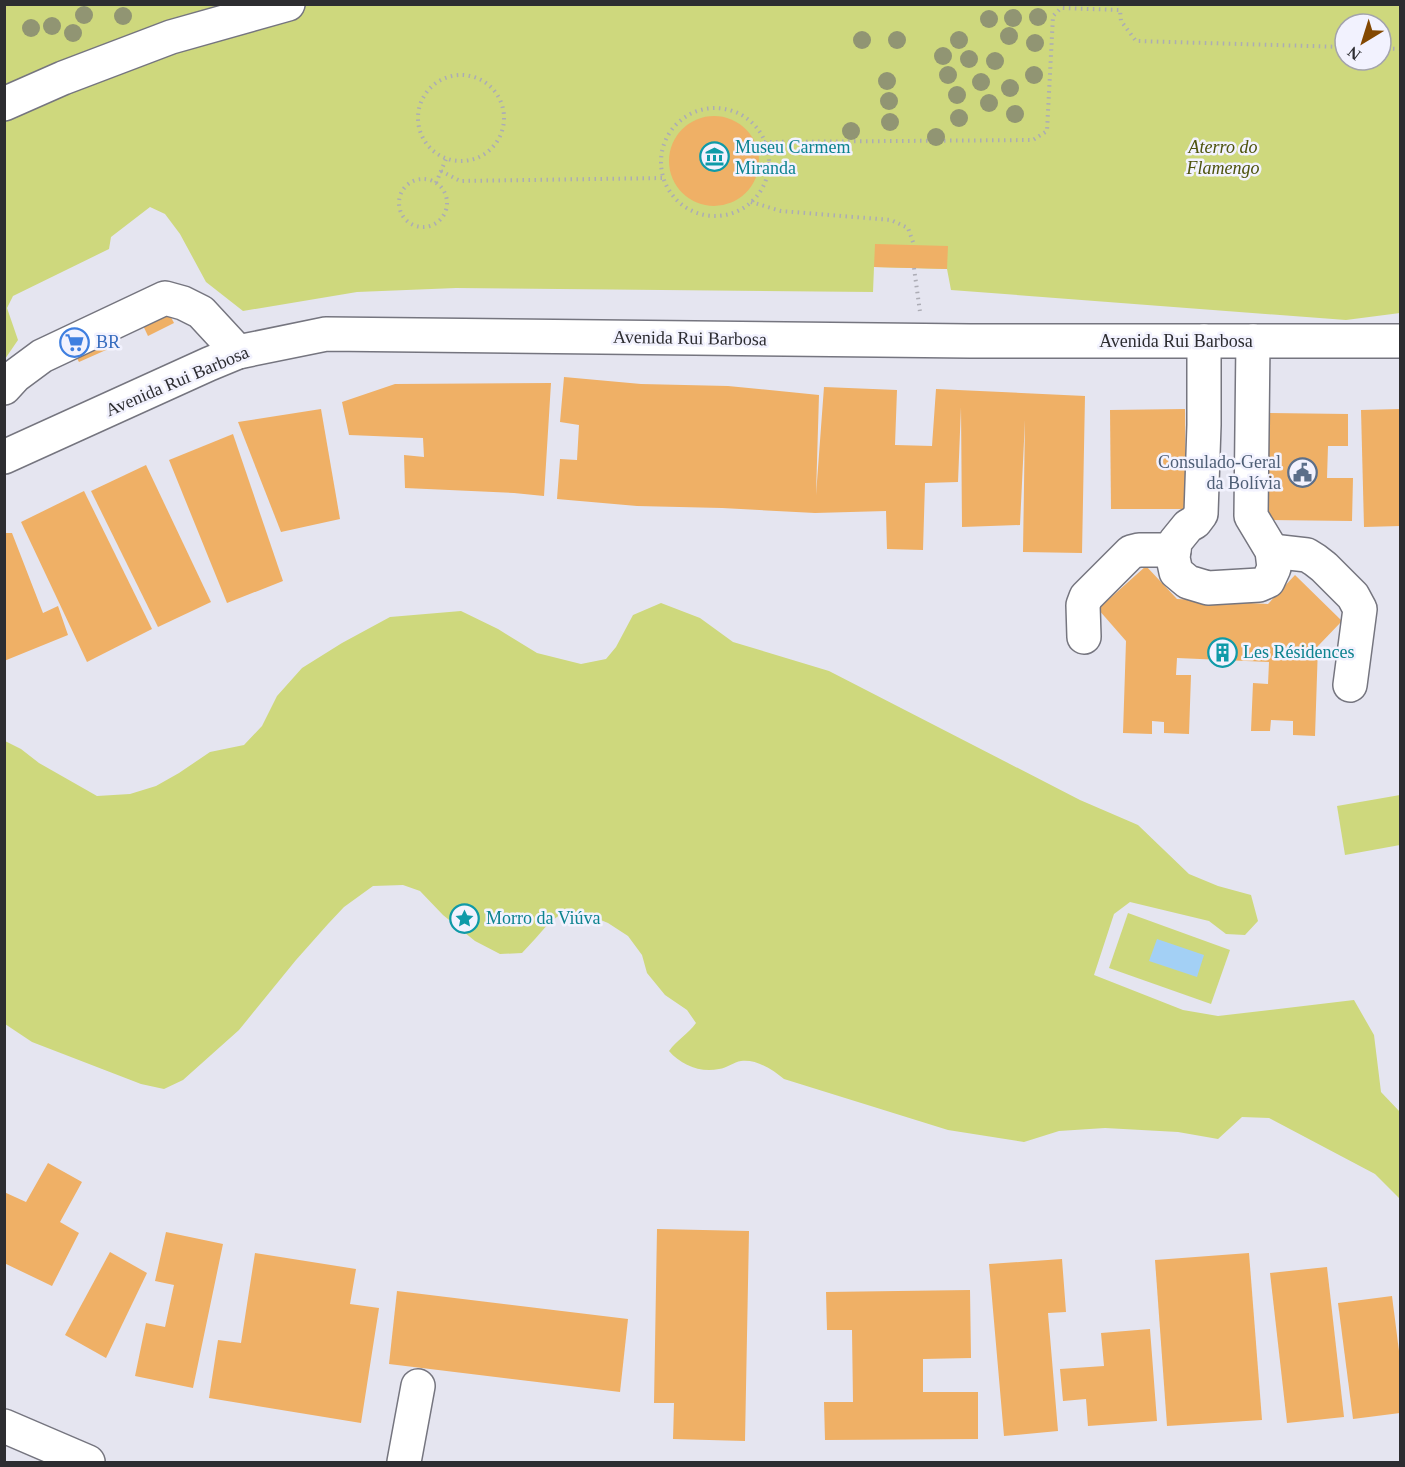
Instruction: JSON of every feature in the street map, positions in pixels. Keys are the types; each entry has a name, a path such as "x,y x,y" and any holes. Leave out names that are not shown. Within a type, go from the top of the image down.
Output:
{"main road":[{"path":"4,104 63,78 171,37 288,4"},
{"path":"4,388 15,376 42,356 165,298 183,303 201,312 238,352"},
{"name":"Avenida Rui Barbosa","path":"4,457 238,352 326,334 923,340 1401,341"},
{"path":"1204,341 1201,513 1175,542 1173,558 1176,572 1188,582 1208,588 1259,585 1268,581 1274,568 1272,551 1251,516 1253,341"},
{"path":"1084,637 1083,605 1086,597 1131,552 1174,550"},
{"path":"1272,551 1307,555 1324,567 1357,602 1360,609 1350,685"},
{"path":"404,1462 418,1386"},
{"path":"4,1426 88,1462"}],"path":[{"path":"764,142 1033,140 1047,131 1053,16 1061,8 1120,10 1121,21 1136,40 1333,47"},
{"path":"457,75 471,76 485,82 502,104 505,118 503,132 496,145 486,154 473,160 460,162 446,159 433,152 424,141 418,127 418,112 422,98 443,78 457,75"},
{"path":"719,108 737,112 752,122 764,142 769,153 768,172 762,189 751,202 736,212 718,215 701,213 684,206 672,194 664,178 661,161 664,144 673,128 685,116 702,109 719,108"},
{"path":"436,183 446,159"},
{"path":"441,171 460,181 664,178"},
{"path":"420,179 428,179 436,183 443,189 446,196 447,205 441,220 427,228 412,225 405,220 398,207 398,199 405,185 420,179"},
{"path":"751,202 781,211 891,220 908,228 914,245"},
{"path":"914,268 923,340"}],"green space":[{"name":"Aterro do Flamengo","path":"5,5 1400,5 1400,313 1346,320 951,290 947,269 874,267 873,292 456,288 357,292 243,311 206,282 180,234 165,214 150,207 111,237 109,249 13,296 7,308 18,340 5,359"},
{"path":"661,603 700,618 733,642 829,671 1080,800 1138,825 1189,874 1218,886 1251,895 1258,921 1245,935 1226,934 1209,921 1130,902 1114,914 1094,975 1183,1010 1218,1016 1354,1000 1374,1035 1381,1092 1400,1112 1400,1199 1375,1174 1269,1118 1242,1117 1218,1139 1178,1132 1105,1128 1059,1131 1024,1142 948,1130 784,1079 759,1063 741,1061 712,1070 691,1067 669,1051 696,1023 687,1010 665,995 647,973 642,955 628,936 608,923 584,913 565,911 549,923 522,953 500,954 475,941 443,915 420,891 403,885 373,886 344,907 296,960 239,1030 183,1080 164,1089 141,1084 32,1042 5,1024 5,741 97,796 130,794 156,786 210,752 244,745 262,726 277,696 302,668 390,617 461,611 498,629 537,653 581,664 606,659 616,647 633,615"},
{"path":"1400,795 1400,845 1345,855 1337,806"},
{"path":"1128,913 1230,950 1211,1004 1109,968"}],"water":[{"path":"1157,939 1204,955 1197,977 1149,961"}],"building":[{"name":"Museu Carmem Miranda","path":"714,116 731,119 746,129 756,144 759,161 756,178 746,193 731,203 714,206 697,203 682,193 672,178 669,161 672,144 682,129 697,119"},
{"path":"875,244 948,246 947,269 874,267"},
{"path":"163,302 174,323 148,336 139,317"},
{"path":"107,329 115,346 79,362 71,347"},
{"path":"564,377 641,384 728,386 819,395 816,495 824,387 897,390 895,445 932,446 936,389 1085,396 1082,553 1023,552 1025,420 1020,525 962,527 961,407 958,482 925,483 923,550 887,549 886,511 815,513 637,506 557,499 560,459 577,460 579,425 560,422"},
{"path":"551,383 544,496 405,488 404,455 424,457 423,438 349,435 342,402 395,384"},
{"path":"321,409 340,519 281,532 238,422"},
{"path":"1185,409 1186,509 1111,509 1110,410"},
{"path":"1400,409 1400,526 1364,527 1361,410"},
{"path":"1266,413 1348,414 1348,446 1328,446 1327,478 1353,478 1352,521 1265,520"},
{"path":"233,434 283,581 227,603 169,460"},
{"path":"146,465 211,602 158,627 91,491"},
{"path":"84,491 152,629 87,662 21,522"},
{"path":"4,533 12,533 43,613 58,606 68,635 4,661"},
{"name":"Les Résidences","path":"1146,566 1177,599 1268,604 1295,575 1342,621 1318,646 1315,736 1293,735 1293,721 1271,720 1270,731 1251,731 1253,683 1268,684 1269,662 1177,658 1176,675 1191,675 1189,734 1164,733 1164,722 1152,721 1152,734 1123,733 1126,641 1098,609"},
{"path":"48,1163 82,1182 60,1222 79,1233 52,1286 4,1263 4,1192 26,1202"},
{"path":"657,1229 749,1231 745,1441 673,1439 674,1403 654,1403"},
{"path":"166,1232 223,1244 193,1388 135,1376 146,1323 165,1327 174,1285 155,1281"},
{"path":"110,1252 147,1273 106,1358 65,1335"},
{"path":"255,1253 356,1269 350,1304 379,1308 361,1423 209,1398 218,1340 241,1343"},
{"path":"1249,1253 1262,1420 1167,1426 1155,1260"},
{"path":"1062,1259 1066,1312 1048,1313 1058,1431 1004,1436 989,1264"},
{"path":"1327,1267 1344,1417 1287,1423 1270,1273"},
{"path":"970,1290 971,1358 923,1359 923,1392 978,1392 978,1439 825,1440 824,1402 853,1402 852,1330 827,1330 826,1292"},
{"path":"397,1291 628,1319 620,1392 389,1364"},
{"path":"1392,1296 1400,1359 1400,1413 1353,1419 1338,1303"},
{"path":"1150,1329 1157,1421 1088,1426 1086,1399 1063,1401 1060,1369 1104,1366 1101,1333"}],"place":[{"name":"Museu Carmem Miranda","path":"714,157"},
{"name":"BR","path":"75,342"},
{"name":"Consulado-Geral da Bolívia","path":"1302,472"},
{"name":"Les Résidences","path":"1222,652"},
{"name":"Morro da Viúva","path":"465,918"}]}
